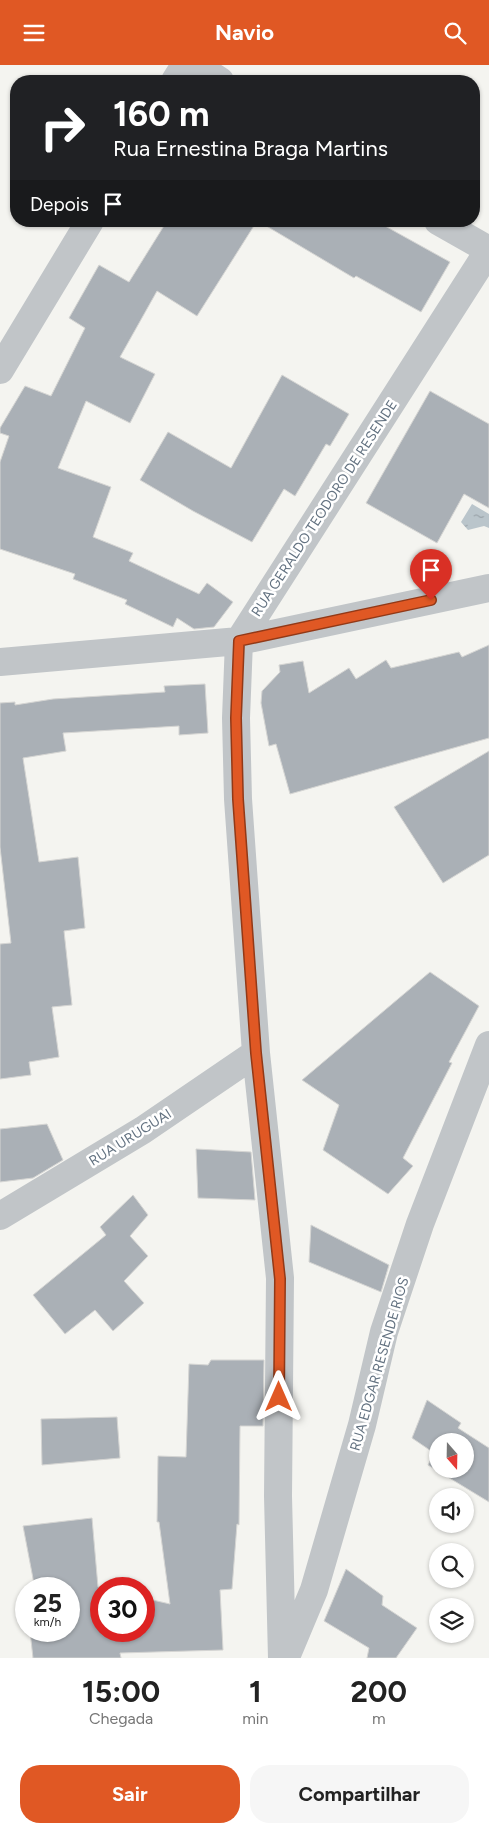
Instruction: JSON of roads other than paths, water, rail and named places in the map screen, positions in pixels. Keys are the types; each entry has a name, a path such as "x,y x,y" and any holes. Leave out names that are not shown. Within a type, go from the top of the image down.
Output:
{"street":[{"path":"196,65 211,75"},
{"path":"0,370 86,227"},
{"path":"449,227 489,250"},
{"name":"RUA GERALDO TEODORO DE RESENDE","path":"239,641 489,250"},
{"path":"0,662 239,641 489,588"},
{"path":"239,641 236,718 238,799 256,1053 280,1279 278,1496 283,1658"},
{"name":"RUA EDGAR RESENDE RIOS","path":"283,1658 314,1590 362,1425 384,1332 417,1233 489,1045"},
{"name":"RUA URUGUAI","path":"0,1216 143,1130 256,1053"}],"water":[{"path":"472,504 489,514 489,528 484,526 468,530 461,522"}]}
